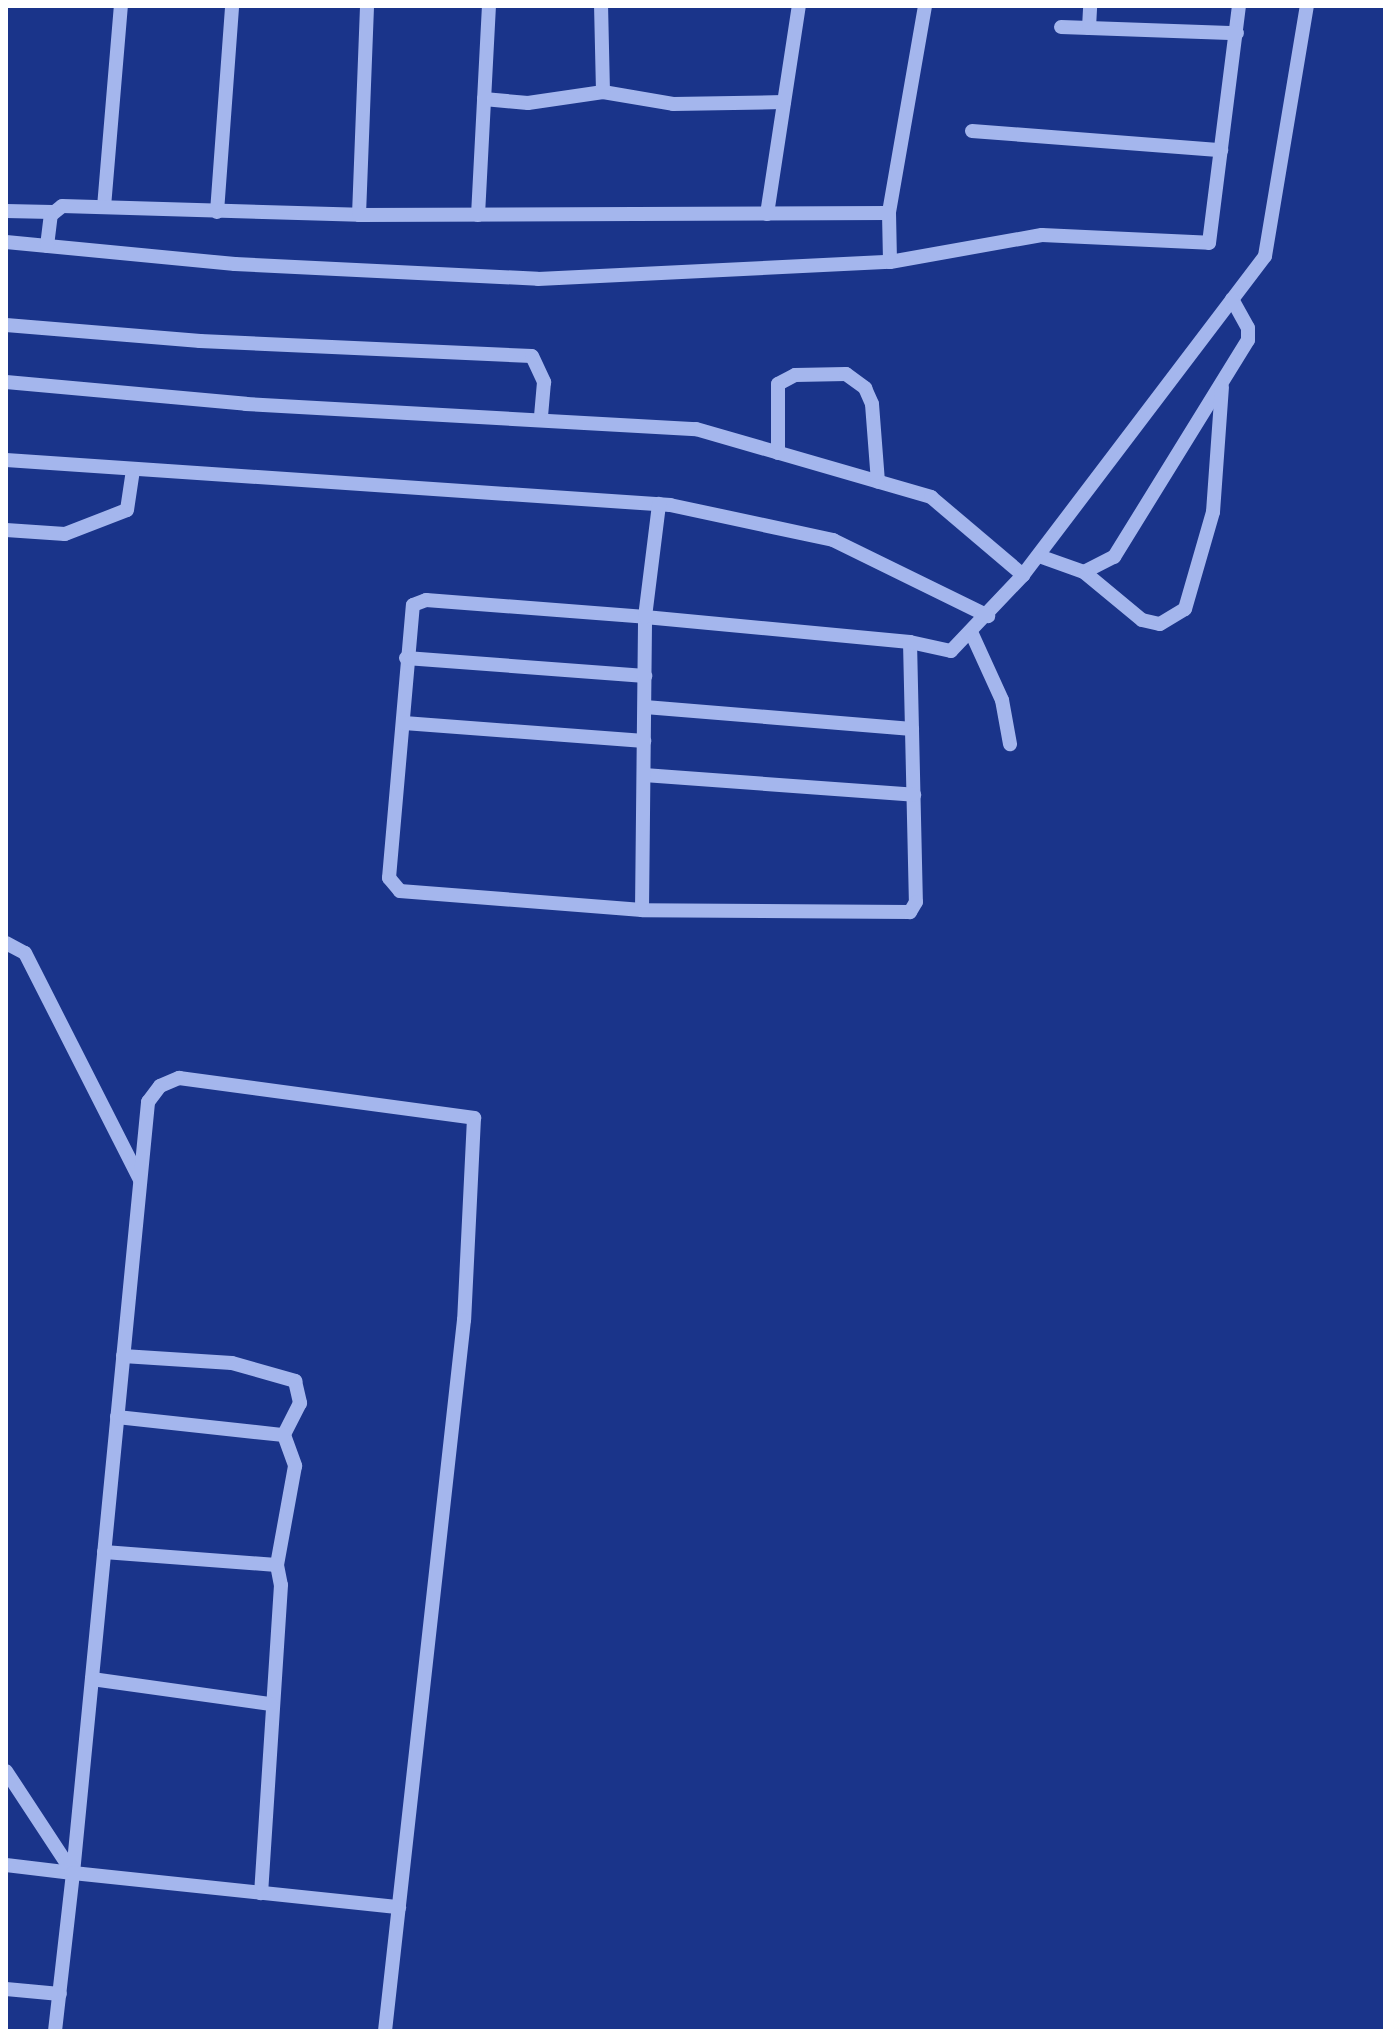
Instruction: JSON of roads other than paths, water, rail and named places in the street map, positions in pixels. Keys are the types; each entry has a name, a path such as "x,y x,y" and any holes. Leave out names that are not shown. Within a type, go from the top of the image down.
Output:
{"street":[{"path":"104,207 121,6"},
{"path":"217,212 232,6"},
{"path":"359,215 367,6"},
{"path":"478,215 489,6"},
{"path":"601,6 603,92"},
{"path":"767,214 799,6"},
{"path":"890,262 889,213 925,6"},
{"path":"1089,28 1090,6"},
{"path":"6,242 235,264 538,279 890,262 1042,235 1209,243 1239,6"},
{"path":"910,642 916,902 900,916 642,910 400,891 388,864 404,723 408,616 413,605 426,600 645,617 910,642 951,651 988,616 1039,556 1265,256 1307,6"},
{"path":"1061,27 1237,33"},
{"path":"484,99 528,103 603,92 673,104 784,102"},
{"path":"972,131 1221,150"},
{"path":"6,211 52,212 62,206 359,215 889,213"},
{"path":"47,246 52,212"},
{"path":"1084,572 1114,557 1248,340 1248,328 1232,299"},
{"path":"6,325 200,341 532,356 544,382 541,419"},
{"path":"778,453 778,384 795,375 846,374 865,388 872,404 878,482"},
{"path":"6,382 246,404 696,429 931,497 1023,575"},
{"path":"1039,556 1084,572 1142,620 1160,624 1185,609 1213,512 1222,382"},
{"path":"6,460 659,504 833,540 988,616"},
{"path":"6,530 65,534 115,516 127,510 133,470"},
{"path":"642,910 645,617 659,504"},
{"path":"971,632 1002,700 1010,744"},
{"path":"406,658 645,676"},
{"path":"645,707 912,729"},
{"path":"404,723 644,741"},
{"path":"644,775 914,795"},
{"path":"6,943 25,953 140,1181"},
{"path":"55,2031 148,1102 160,1086 179,1078 474,1118 464,1320 385,2031"},
{"path":"123,1356 232,1363 295,1381 300,1403 284,1435 295,1466 277,1565 281,1585 261,1893"},
{"path":"117,1417 284,1435"},
{"path":"104,1552 277,1565"},
{"path":"92,1679 271,1704"},
{"path":"6,1771 73,1873"},
{"path":"6,1865 399,1907"},
{"path":"6,1989 60,1994"}]}
